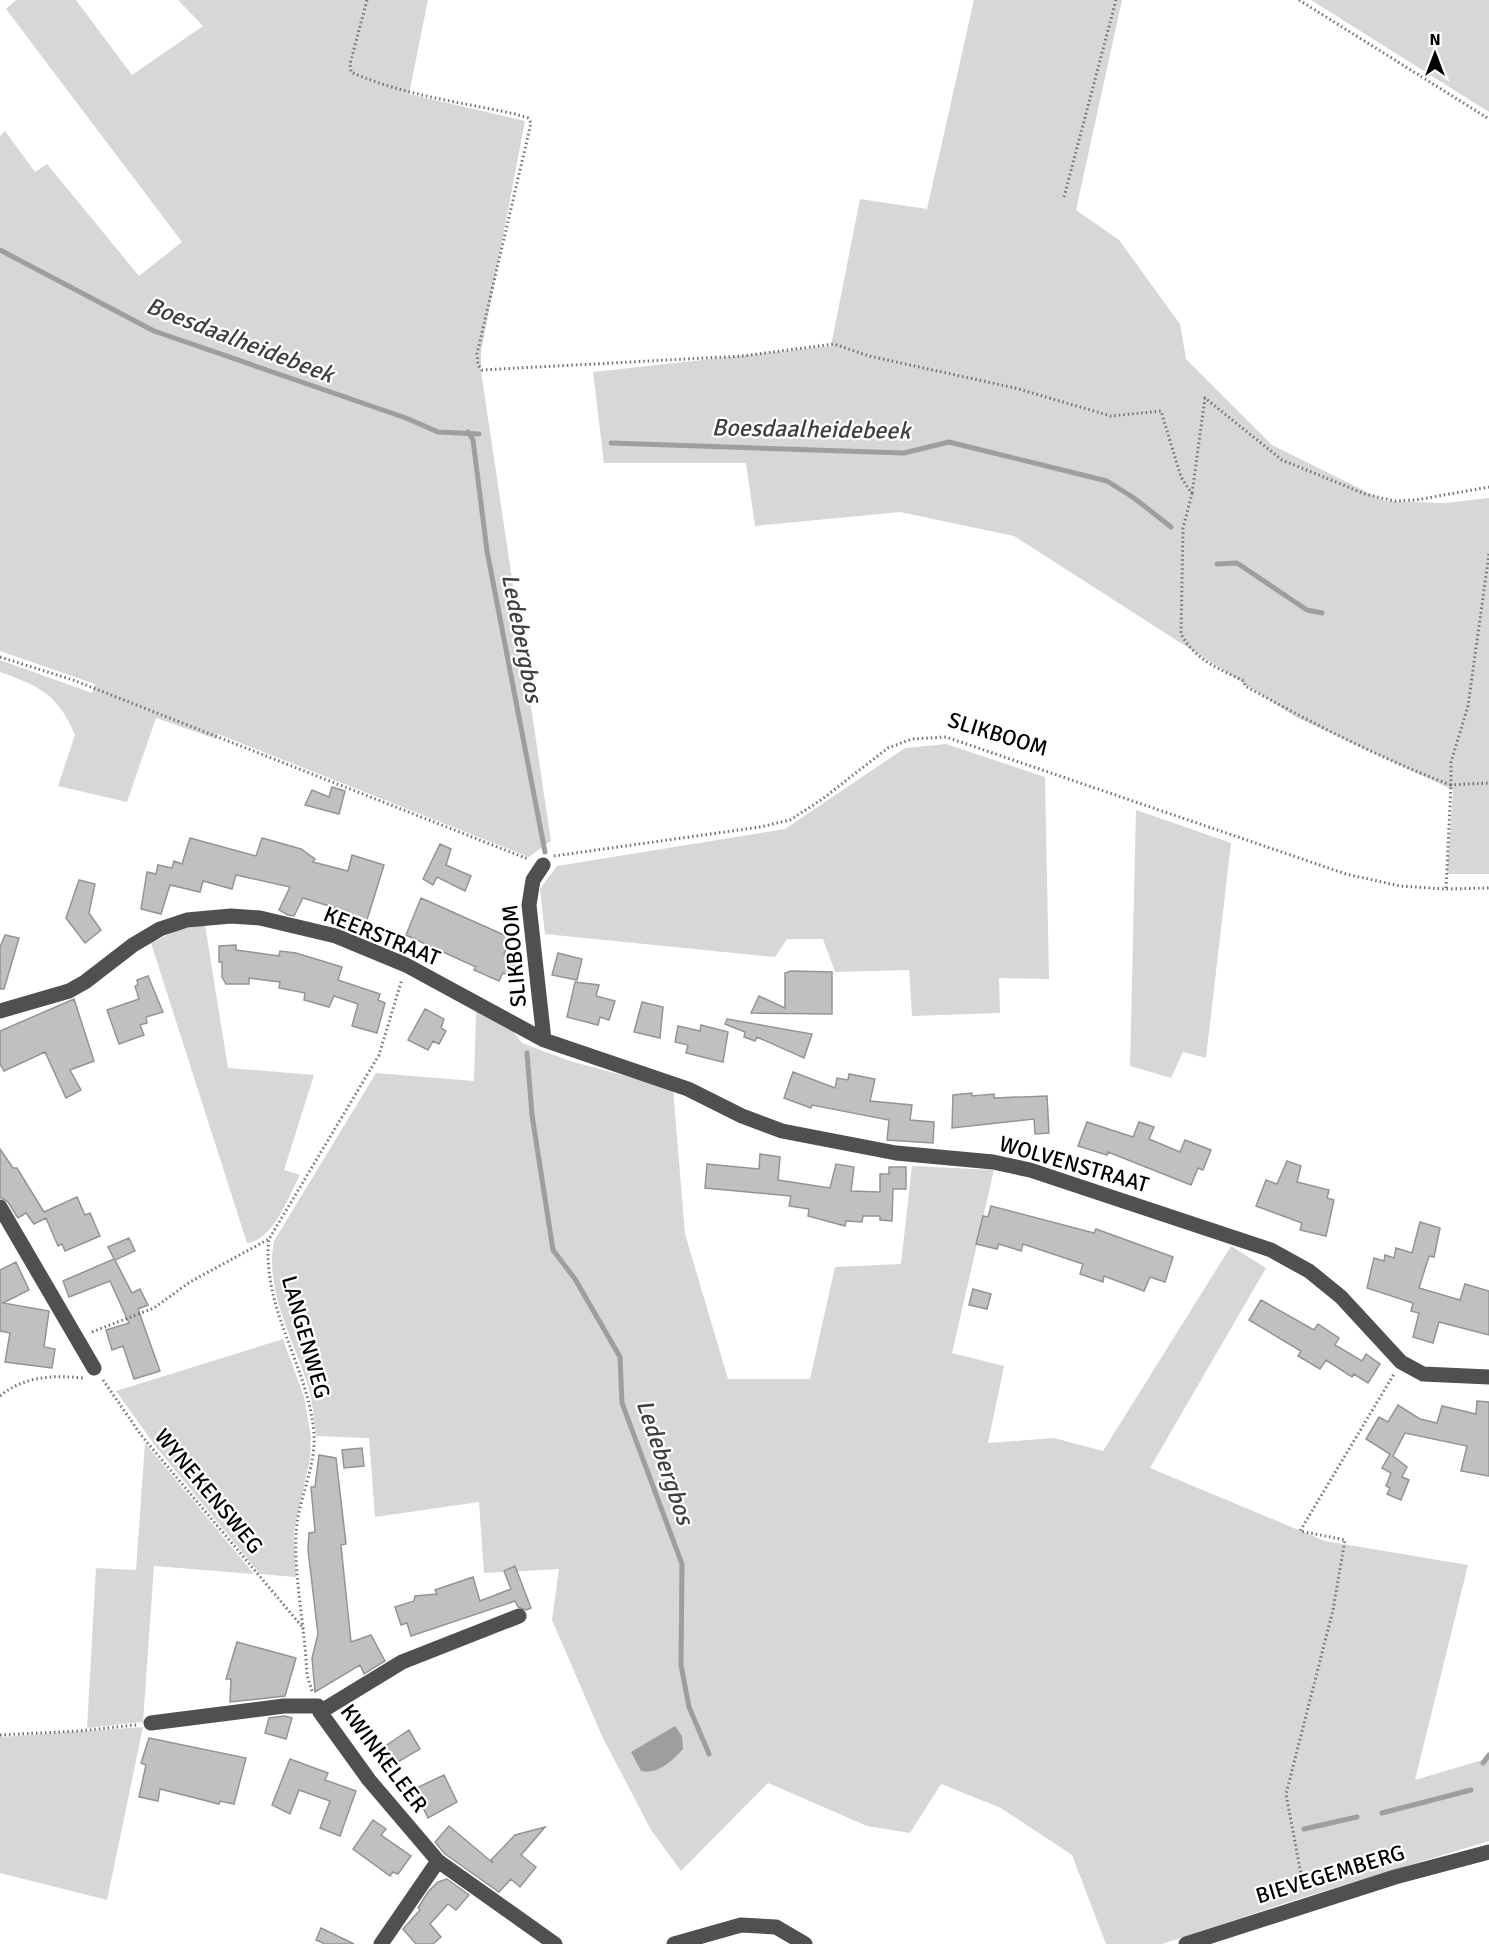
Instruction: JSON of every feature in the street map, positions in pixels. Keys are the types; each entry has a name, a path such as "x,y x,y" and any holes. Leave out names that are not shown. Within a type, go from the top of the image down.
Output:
{"street":[{"name":"SLIKBOOM","path":"543,865 532,880 529,905 544,1040"},
{"name":"KEERSTRAAT","path":"0,1011 69,991 85,982 134,945 160,930 187,920 231,916 260,918 336,936 406,965 544,1040 575,1053"},
{"name":"WOLVENSTRAAT","path":"575,1053 688,1089 742,1116 782,1131 896,1153 993,1162 1030,1170 1270,1250 1309,1271 1341,1297 1401,1362 1423,1374 1489,1377"},
{"path":"0,1207 98,1374"},
{"name":"KWINKELEER","path":"519,1616 402,1662 320,1712 369,1780 438,1861 555,1944"},
{"name":"KWINKELEER","path":"151,1723 284,1706 318,1706"},
{"name":"BIEVEGEMBERG","path":"1186,1944 1306,1904 1489,1852"},
{"path":"381,1944 438,1861"},
{"path":"674,1944 741,1925 776,1927 805,1944"}],"path":[{"path":"367,0 350,64 351,72 371,81 423,95 515,114 528,118 531,123 477,354 478,365 482,370 742,356 834,344 869,356 1015,388 1111,416 1161,411 1181,477 1192,494"},
{"path":"1064,197 1116,0"},
{"path":"1299,0 1489,119"},
{"path":"1489,487 1416,500 1394,501 1365,494 1282,460 1205,398 1192,494 1183,528 1181,634 1189,649 1209,664 1244,681 1245,686 1342,739 1390,762 1451,786 1489,783"},
{"path":"1446,889 1451,762 1468,706 1489,554"},
{"path":"0,657 73,680 543,865"},
{"name":"SLIKBOOM","path":"543,865 554,856 750,829 790,820 822,800 888,748 912,738 946,737 1346,874 1400,886 1446,889 1489,888"},
{"path":"76,1338 154,1308 190,1282 269,1239 379,1055 406,965"},
{"name":"LANGENWEG","path":"269,1239 267,1258 276,1304 306,1397 314,1436 296,1532 307,1675 318,1706"},
{"path":"1306,1904 1286,1794 1333,1610 1345,1540 1300,1531 1401,1362"},
{"path":"0,1396 12,1386 51,1374 98,1374"},
{"name":"WYNEKENSWEG","path":"98,1374 141,1435 305,1631"},
{"path":"0,1735 78,1731 151,1723"}],"shaded area":[{"path":"16,0 76,0 132,75 203,26 178,0 428,0 409,94 525,121 481,352 481,371 551,841 529,857 218,734 216,739 156,718 127,802 58,786 75,735 68,721 62,710 46,693 0,672 0,660 92,693 95,684 0,651 0,136 5,131 35,172 47,164 139,276 182,242 6,9"},
{"path":"974,0 1122,0 1076,210 1119,240 1180,324 1186,359 1272,445 1385,501 1444,503 1489,498 1489,874 1447,874 1453,790 1296,717 1014,536 900,512 755,526 746,463 604,463 593,372 831,346 860,199 927,209"},
{"path":"1311,0 1489,0 1489,112"},
{"path":"946,744 1045,777 1049,979 999,978 1000,1013 912,1016 909,970 835,972 823,939 787,939 775,957 545,934 540,889 557,866 785,829 905,748"},
{"path":"1136,810 1231,843 1206,1058 1183,1052 1171,1078 1130,1066"},
{"path":"205,925 228,1068 314,1075 284,1170 300,1175 272,1226 257,1240 247,1243 151,943 180,929"},
{"path":"476,1010 512,1030 522,1043 570,1061 673,1089 685,1234 728,1379 810,1379 835,1267 901,1264 912,1166 994,1170 952,1353 1004,1366 988,1443 1054,1438 1103,1451 1231,1246 1266,1268 1150,1468 1325,1541 1468,1565 1415,1780 1489,1758 1489,1841 1295,1900 1162,1944 1106,1944 1072,1855 1001,1808 941,1784 910,1833 867,1826 768,1783 681,1871 651,1830 602,1736 552,1620 559,1569 484,1573 479,1502 375,1517 369,1438 316,1436 309,1389 277,1298 272,1260 274,1241 376,1073 474,1081"},
{"path":"283,1339 304,1397 311,1436 310,1459 294,1531 296,1577 260,1574 156,1447 116,1391"},
{"path":"145,1443 254,1574 154,1566 143,1722 87,1728 96,1568 136,1570"},
{"path":"675,1726 682,1736 683,1749 659,1769 641,1771 631,1752"},
{"path":"143,1727 107,1900 0,1873 0,1737"}],"building":[{"path":"332,787 345,791 339,814 305,805 312,790 329,797"},
{"path":"190,838 256,856 262,838 301,849 315,859 313,862 348,871 352,855 384,865 362,936 344,929 349,912 303,898 294,916 288,915 279,910 290,887 236,875 232,889 203,881 200,892 170,885 161,914 141,909 147,872 156,874 158,865 172,868 174,861 182,864"},
{"path":"440,844 451,849 446,865 471,876 465,891 437,877 433,885 423,879"},
{"path":"79,880 95,884 89,913 101,930 85,943 66,918"},
{"path":"421,898 511,938 504,954 517,960 510,976 503,973 499,981 474,970 476,967 406,935"},
{"path":"5,935 19,938 4,989 0,989 0,947"},
{"path":"236,945 236,950 279,956 280,951 296,953 342,967 338,980 380,994 378,1000 385,1003 377,1033 352,1026 358,1004 334,996 329,1007 304,1000 305,993 279,988 280,982 249,978 249,984 226,984 222,977 222,962 219,962 219,946"},
{"path":"558,953 582,959 577,980 552,975"},
{"path":"791,971 832,972 832,1014 751,1013 759,996 785,1008 785,973"},
{"path":"148,976 163,1012 146,1017 147,1023 140,1025 144,1035 119,1044 107,1010 139,999 135,986 138,985 137,980"},
{"path":"575,982 599,985 596,996 615,1001 609,1020 600,1017 598,1025 567,1017"},
{"path":"74,999 94,1061 70,1070 81,1090 66,1098 45,1052 4,1071 0,1064 0,1031"},
{"path":"642,1002 663,1007 660,1038 634,1032"},
{"path":"425,1009 444,1019 441,1028 446,1031 439,1044 433,1041 428,1050 408,1040"},
{"path":"727,1019 812,1034 804,1058 757,1037 755,1041 744,1037 745,1032 725,1024"},
{"path":"701,1025 728,1032 723,1062 686,1053 688,1045 675,1042 678,1026 700,1031"},
{"path":"793,1072 835,1088 837,1078 848,1080 849,1074 875,1079 870,1101 912,1105 910,1120 934,1122 933,1143 887,1140 889,1120 812,1105 811,1108 784,1098"},
{"path":"972,1093 972,1096 994,1094 994,1098 1047,1096 1049,1133 1035,1134 1034,1119 952,1128 953,1095"},
{"path":"1087,1122 1133,1137 1139,1122 1154,1127 1149,1139 1180,1152 1185,1140 1211,1150 1203,1170 1198,1168 1191,1185 1108,1152 1107,1155 1078,1146"},
{"path":"0,1149 13,1168 17,1168 44,1212 77,1197 85,1215 90,1213 100,1236 65,1251 62,1244 58,1246 46,1218 34,1224 26,1213 18,1218 8,1202 0,1197"},
{"path":"760,1154 780,1157 778,1180 830,1188 836,1164 854,1167 851,1191 880,1192 880,1174 889,1174 889,1167 906,1167 906,1189 893,1189 892,1221 880,1220 880,1216 863,1216 862,1222 846,1221 845,1226 808,1216 809,1209 789,1206 791,1196 705,1188 707,1164 759,1169"},
{"path":"1287,1161 1301,1166 1297,1182 1329,1190 1327,1198 1334,1200 1326,1236 1300,1230 1302,1223 1256,1206 1266,1180 1277,1184"},
{"path":"991,1206 1094,1233 1096,1229 1173,1257 1165,1282 1150,1277 1144,1291 1104,1276 1103,1282 1080,1274 1083,1264 1023,1244 1021,1251 999,1244 997,1249 976,1244 983,1216 988,1217"},
{"path":"1420,1222 1440,1228 1434,1257 1429,1256 1419,1288 1460,1300 1465,1284 1489,1291 1489,1335 1439,1322 1433,1343 1413,1337 1419,1313 1411,1311 1413,1303 1367,1288 1374,1258 1384,1261 1385,1255 1394,1258 1396,1248 1412,1253"},
{"path":"129,1238 135,1251 115,1260 132,1293 140,1289 148,1305 138,1309 160,1371 134,1379 123,1346 112,1350 106,1330 129,1323 110,1281 69,1297 63,1281 114,1259 108,1247"},
{"path":"16,1262 29,1290 3,1303 49,1311 44,1347 55,1349 52,1368 5,1362 10,1333 0,1331 0,1270"},
{"path":"973,1289 991,1294 987,1309 969,1305"},
{"path":"1261,1300 1314,1330 1318,1324 1339,1338 1335,1345 1362,1361 1366,1354 1380,1364 1368,1383 1354,1374 1352,1377 1326,1360 1320,1369 1298,1356 1301,1351 1249,1320"},
{"path":"1477,1401 1489,1402 1489,1476 1461,1471 1467,1446 1405,1433 1393,1456 1407,1467 1402,1477 1409,1480 1401,1500 1387,1494 1390,1488 1386,1486 1391,1473 1382,1468 1390,1454 1366,1439 1379,1417 1388,1422 1398,1405 1420,1419 1437,1423 1442,1406 1476,1414"},
{"path":"362,1448 364,1466 344,1468 342,1450"},
{"path":"319,1455 336,1458 346,1544 341,1545 351,1642 371,1635 385,1661 364,1674 360,1665 315,1692 312,1658 318,1634 308,1550 309,1533 315,1532 311,1487 315,1487"},
{"path":"515,1566 531,1608 526,1610 518,1607 515,1601 411,1636 407,1623 401,1625 395,1607 414,1601 415,1596 437,1594 435,1590 473,1577 480,1601 511,1589 504,1571"},
{"path":"237,1642 296,1658 285,1696 230,1702 231,1679 226,1679"},
{"path":"285,1716 292,1718 286,1739 265,1733 269,1718"},
{"path":"409,1730 420,1749 391,1766 381,1749"},
{"path":"149,1738 246,1758 234,1804 220,1801 219,1804 160,1789 158,1801 139,1797 146,1765 141,1763"},
{"path":"290,1759 328,1773 325,1780 356,1791 340,1836 320,1828 330,1801 299,1790 290,1814 272,1805"},
{"path":"444,1775 457,1802 428,1818 414,1789"},
{"path":"373,1820 386,1829 381,1835 411,1856 398,1874 393,1872 390,1876 353,1849"},
{"path":"449,1826 493,1863 491,1860 515,1835 545,1827 521,1855 536,1867 520,1887 511,1879 499,1892 445,1854 435,1842"},
{"path":"447,1879 469,1895 456,1910 448,1904 430,1924 441,1937 433,1944 416,1944 403,1929 420,1910 418,1908 428,1892 438,1882"},
{"path":"321,1928 354,1944 325,1944 316,1940"}],"waterway":[{"name":"Boesdaalheidebeek","path":"0,250 154,331 406,418 438,432 479,434"},
{"name":"Ledebergbos","path":"468,432 473,440 487,551 545,852"},
{"name":"Boesdaalheidebeek","path":"611,443 904,453 949,442 1107,481 1134,498 1171,527"},
{"name":"Boesdaalheidebeek","path":"1217,564 1237,563 1307,610 1322,613"},
{"name":"Ledebergbos","path":"527,1053 532,1115 553,1250 575,1279 620,1357 622,1403 682,1564 681,1665 689,1707 709,1754"},
{"name":"Ledebergbos","path":"1483,1763 1489,1755"},
{"name":"Ledebergbos","path":"1382,1813 1471,1790"},
{"name":"Ledebergbos","path":"1304,1829 1357,1817"}]}
